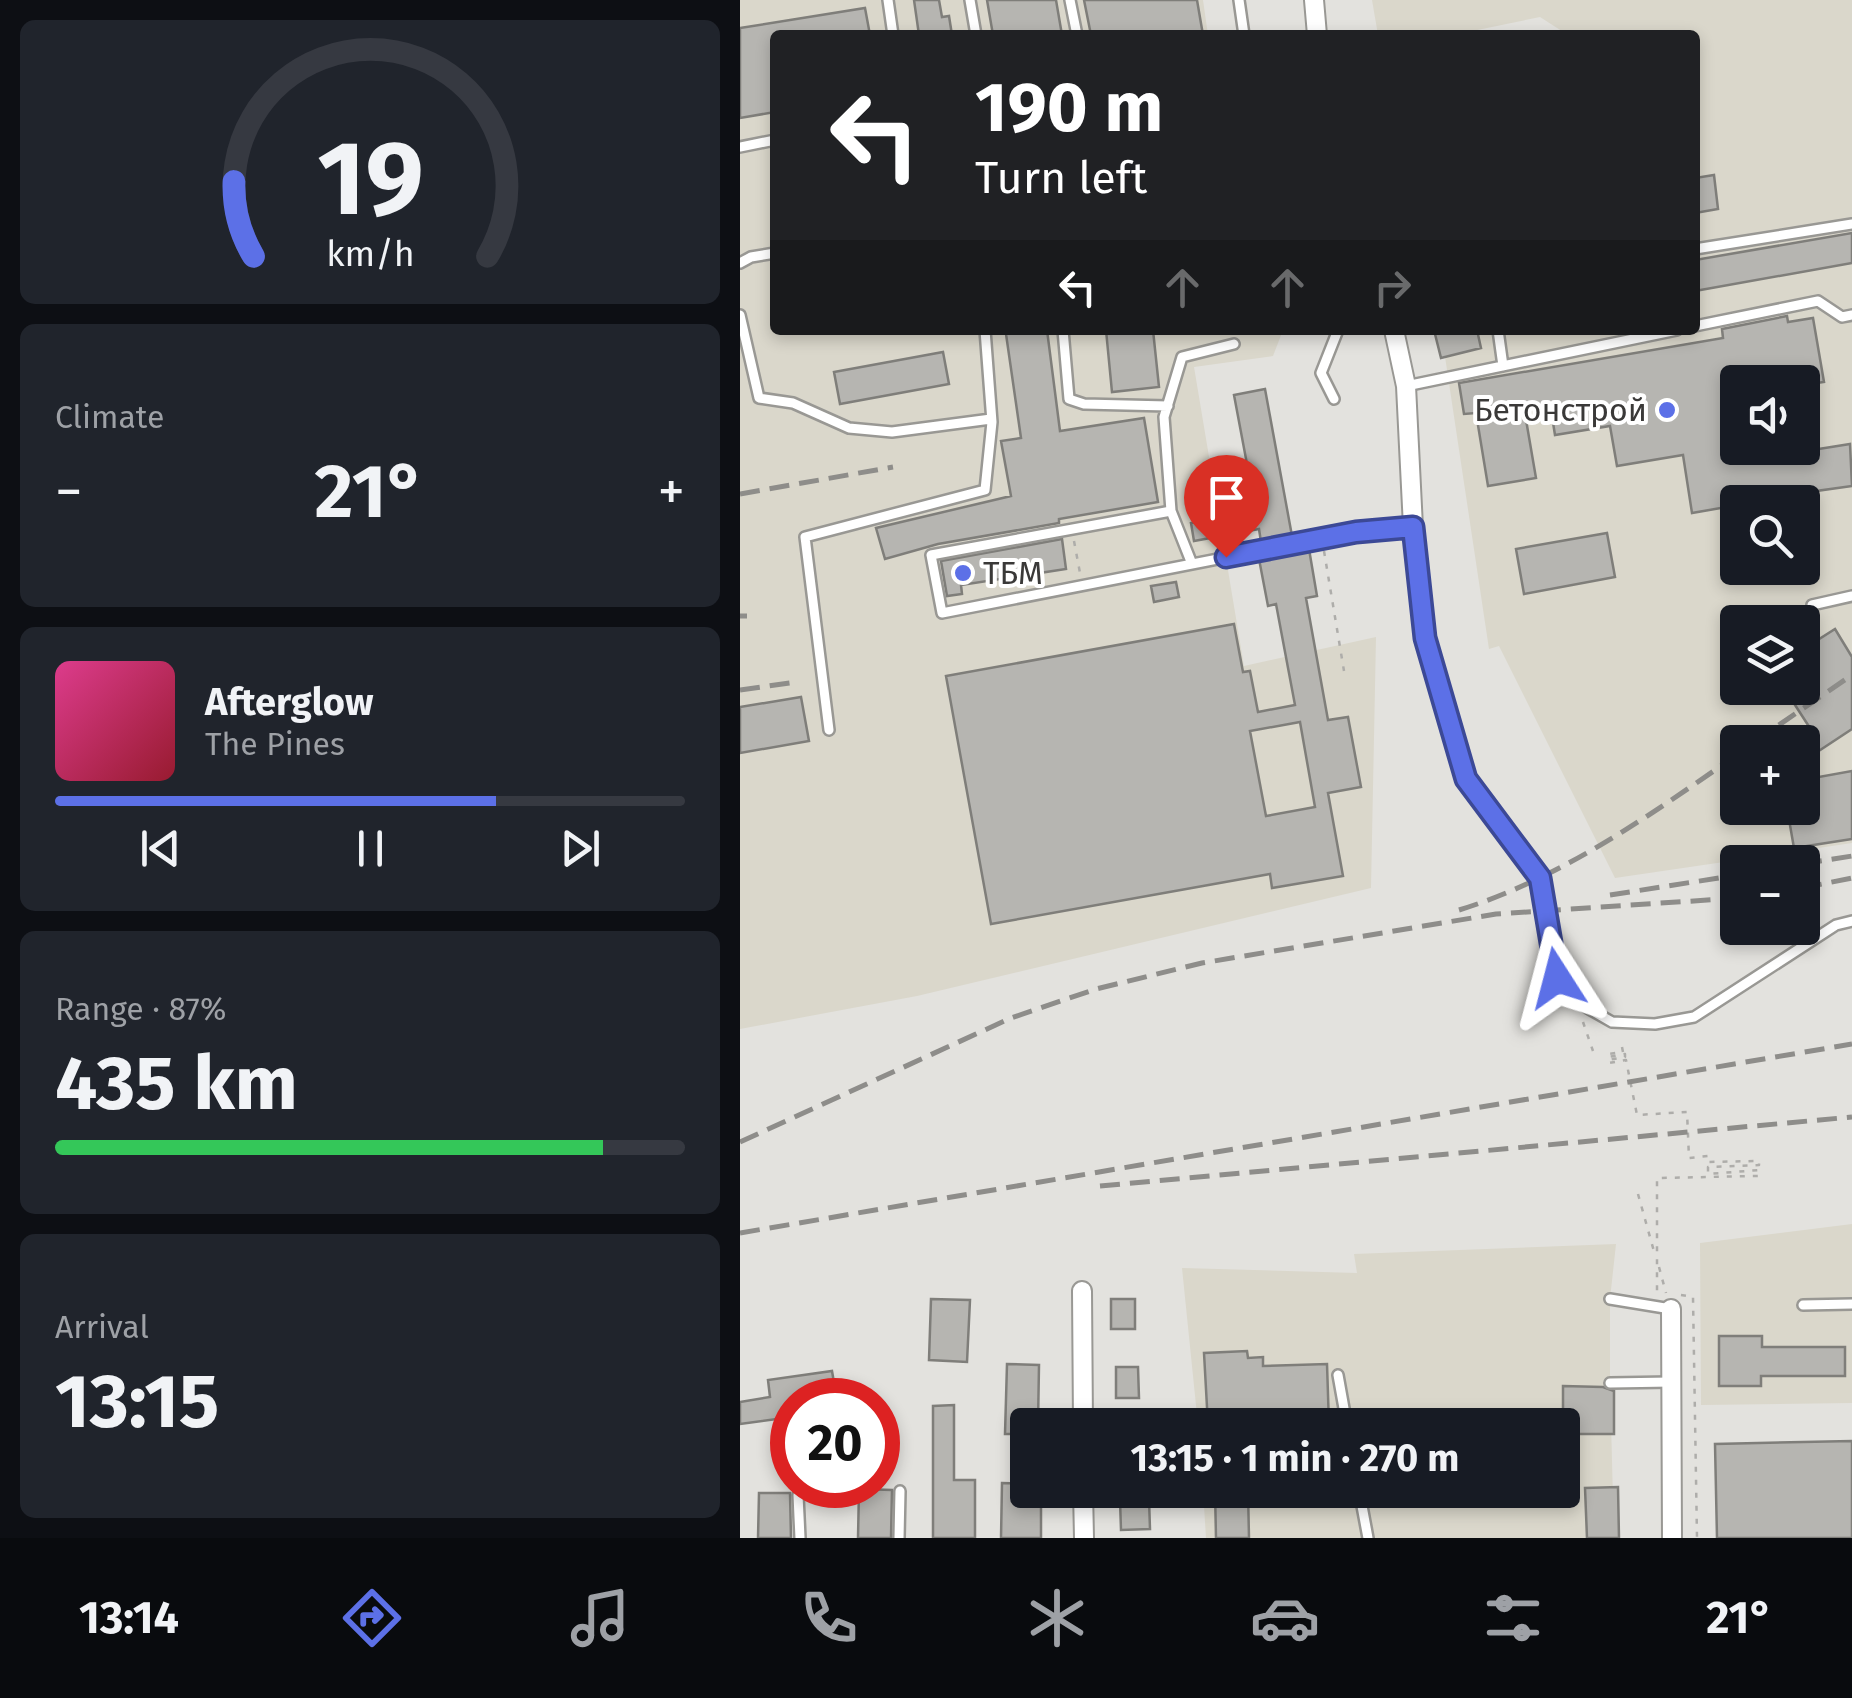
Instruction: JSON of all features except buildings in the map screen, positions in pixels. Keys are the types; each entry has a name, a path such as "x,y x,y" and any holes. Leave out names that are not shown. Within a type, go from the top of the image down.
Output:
{"street":[{"path":"1314,0 1317,30"},
{"path":"1395,335 1406,386 1413,527 1425,638 1466,779 1540,878"},
{"path":"1082,1291 1083,1408"},
{"path":"1670,1310 1672,1538"},
{"path":"1083,1508 1084,1538"}],"lane":[{"path":"888,0 892,30"},
{"path":"970,0 975,30"},
{"path":"1070,0 1076,30"},
{"path":"1239,0 1243,30"},
{"path":"740,147 770,141"},
{"path":"1700,248 1852,224"},
{"path":"740,263 770,255"},
{"path":"1700,325 1818,301 1842,316 1852,315"},
{"path":"740,315 759,398 793,403 848,428 892,432 991,420"},
{"path":"829,730 805,537 985,490 991,420 985,335"},
{"path":"1063,335 1069,399 1084,404 1168,406"},
{"path":"1334,399 1321,373 1336,335"},
{"path":"1499,335 1503,366"},
{"path":"1406,386 1653,335"},
{"path":"1192,564 1171,511 1164,416 1182,357 1234,344"},
{"path":"1171,511 931,556 942,613 1322,540 1413,527"},
{"path":"1812,605 1852,596"},
{"path":"1540,878 1557,978 1577,1002 1612,1022 1655,1024 1694,1017 1836,925 1852,920"},
{"path":"1610,1298 1670,1310"},
{"path":"1803,1305 1852,1304"},
{"path":"1338,1375 1344,1408"},
{"path":"1610,1382 1671,1382"},
{"path":"799,1508 800,1538"},
{"path":"899,1538 900,1508"},
{"path":"1362,1508 1368,1538"}],"path":[{"path":"1072,530 1082,586"},
{"path":"1322,540 1344,671"},
{"path":"1577,1002 1592,1051"},
{"path":"1622,1046 1624,1052 1608,1057 1625,1057 1608,1060 1626,1060 1636,1115 1686,1112 1689,1158 1708,1156 1708,1162 1760,1161 1759,1165 1708,1167 1708,1174 1759,1170 1758,1176 1657,1178 1656,1193"},
{"path":"1638,1194 1670,1310"}],"shaded area":[{"path":"740,0 1203,0 1207,30 770,30 770,335 1281,335 1273,356 1194,367 1244,666 1376,637 1371,888 917,996 740,1029"},
{"path":"1372,0 1852,0 1852,843 1820,848 1720,845 1720,862 1615,878 1499,646 1489,649 1442,335 1700,335 1700,30 1560,30 1540,17 1477,30 1377,30"},
{"path":"1852,1224 1852,1403 1701,1405 1700,1243"},
{"path":"1616,1244 1610,1299 1614,1538 1206,1538 1204,1508 1580,1508 1580,1408 1196,1408 1182,1268 1357,1273 1354,1254"}],"railway":[{"path":"740,494 893,467"},
{"path":"740,616 747,616"},
{"path":"1779,725 1852,675"},
{"path":"740,690 796,682"},
{"path":"1459,910 1569,863 1639,822 1720,766"},
{"path":"1820,861 1852,856"},
{"path":"1610,895 1720,878"},
{"path":"1820,884 1852,878"},
{"path":"740,1142 1011,1018 1096,989 1202,963 1496,914 1720,899"},
{"path":"740,1233 1852,1044"},
{"path":"1100,1186 1852,1117"}],"place":[{"name":"Бетонстрой","path":"1667,410"},
{"name":"ТБМ","path":"963,573"}],"route":[{"path":"1226,557 1356,532 1413,527 1425,638 1466,779 1540,878 1557,978"}]}
